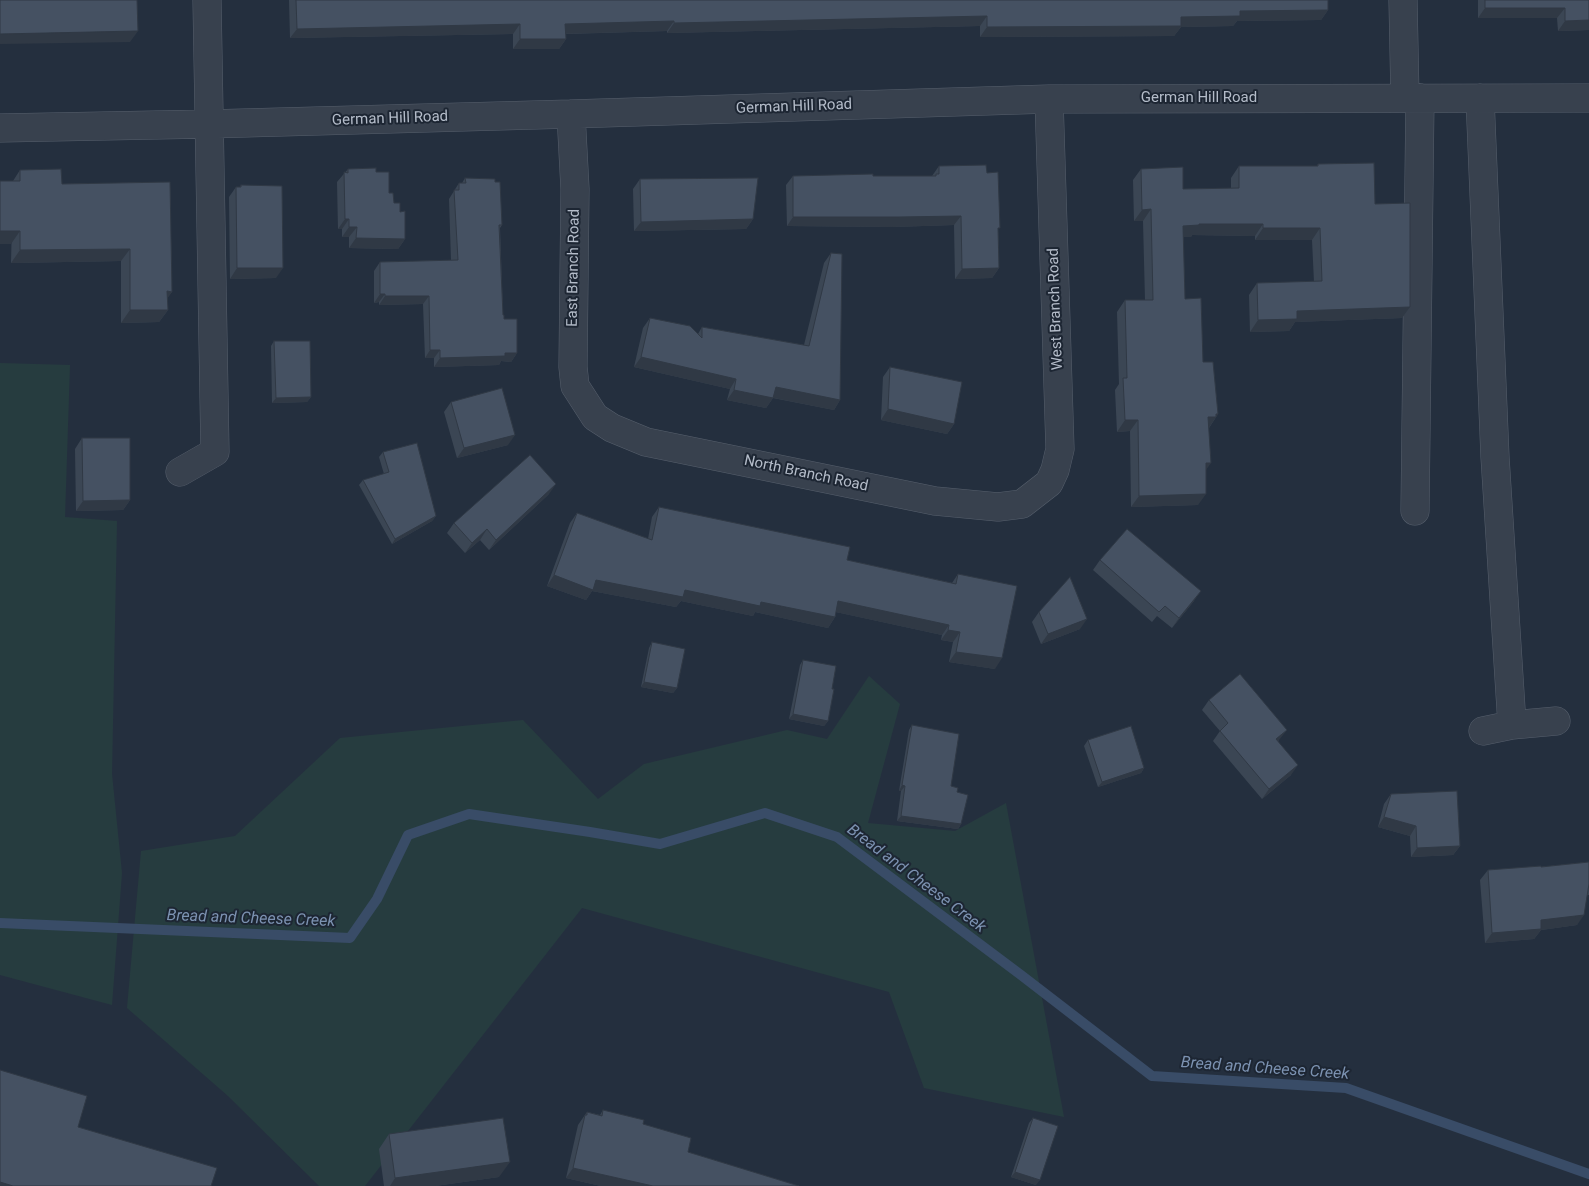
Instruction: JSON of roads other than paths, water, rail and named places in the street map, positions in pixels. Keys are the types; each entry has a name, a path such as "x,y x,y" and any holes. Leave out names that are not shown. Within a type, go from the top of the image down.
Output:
{"street":[{"path":"180,472 215,452 207,0"},
{"path":"1403,0 1413,98 1415,512"},
{"path":"1480,98 1495,457 1512,725"},
{"name":"German Hill Road","path":"0,128 571,114 1049,99 1589,98"},
{"name":"West Branch Road","path":"1022,504 1049,484 1055,470 1060,449 1049,99"},
{"name":"East Branch Road","path":"571,114 574,188 573,367 576,386 595,417"},
{"name":"North Branch Road","path":"595,417 612,428 646,442 935,501 998,507 1022,504"},
{"path":"1483,731 1512,725 1556,721"}],"waterway":[{"name":"Bread and Cheese Creek","path":"0,923 350,938 377,899 408,835 469,814 660,844 765,813 837,837 1152,1076 1346,1088 1589,1174"}]}
